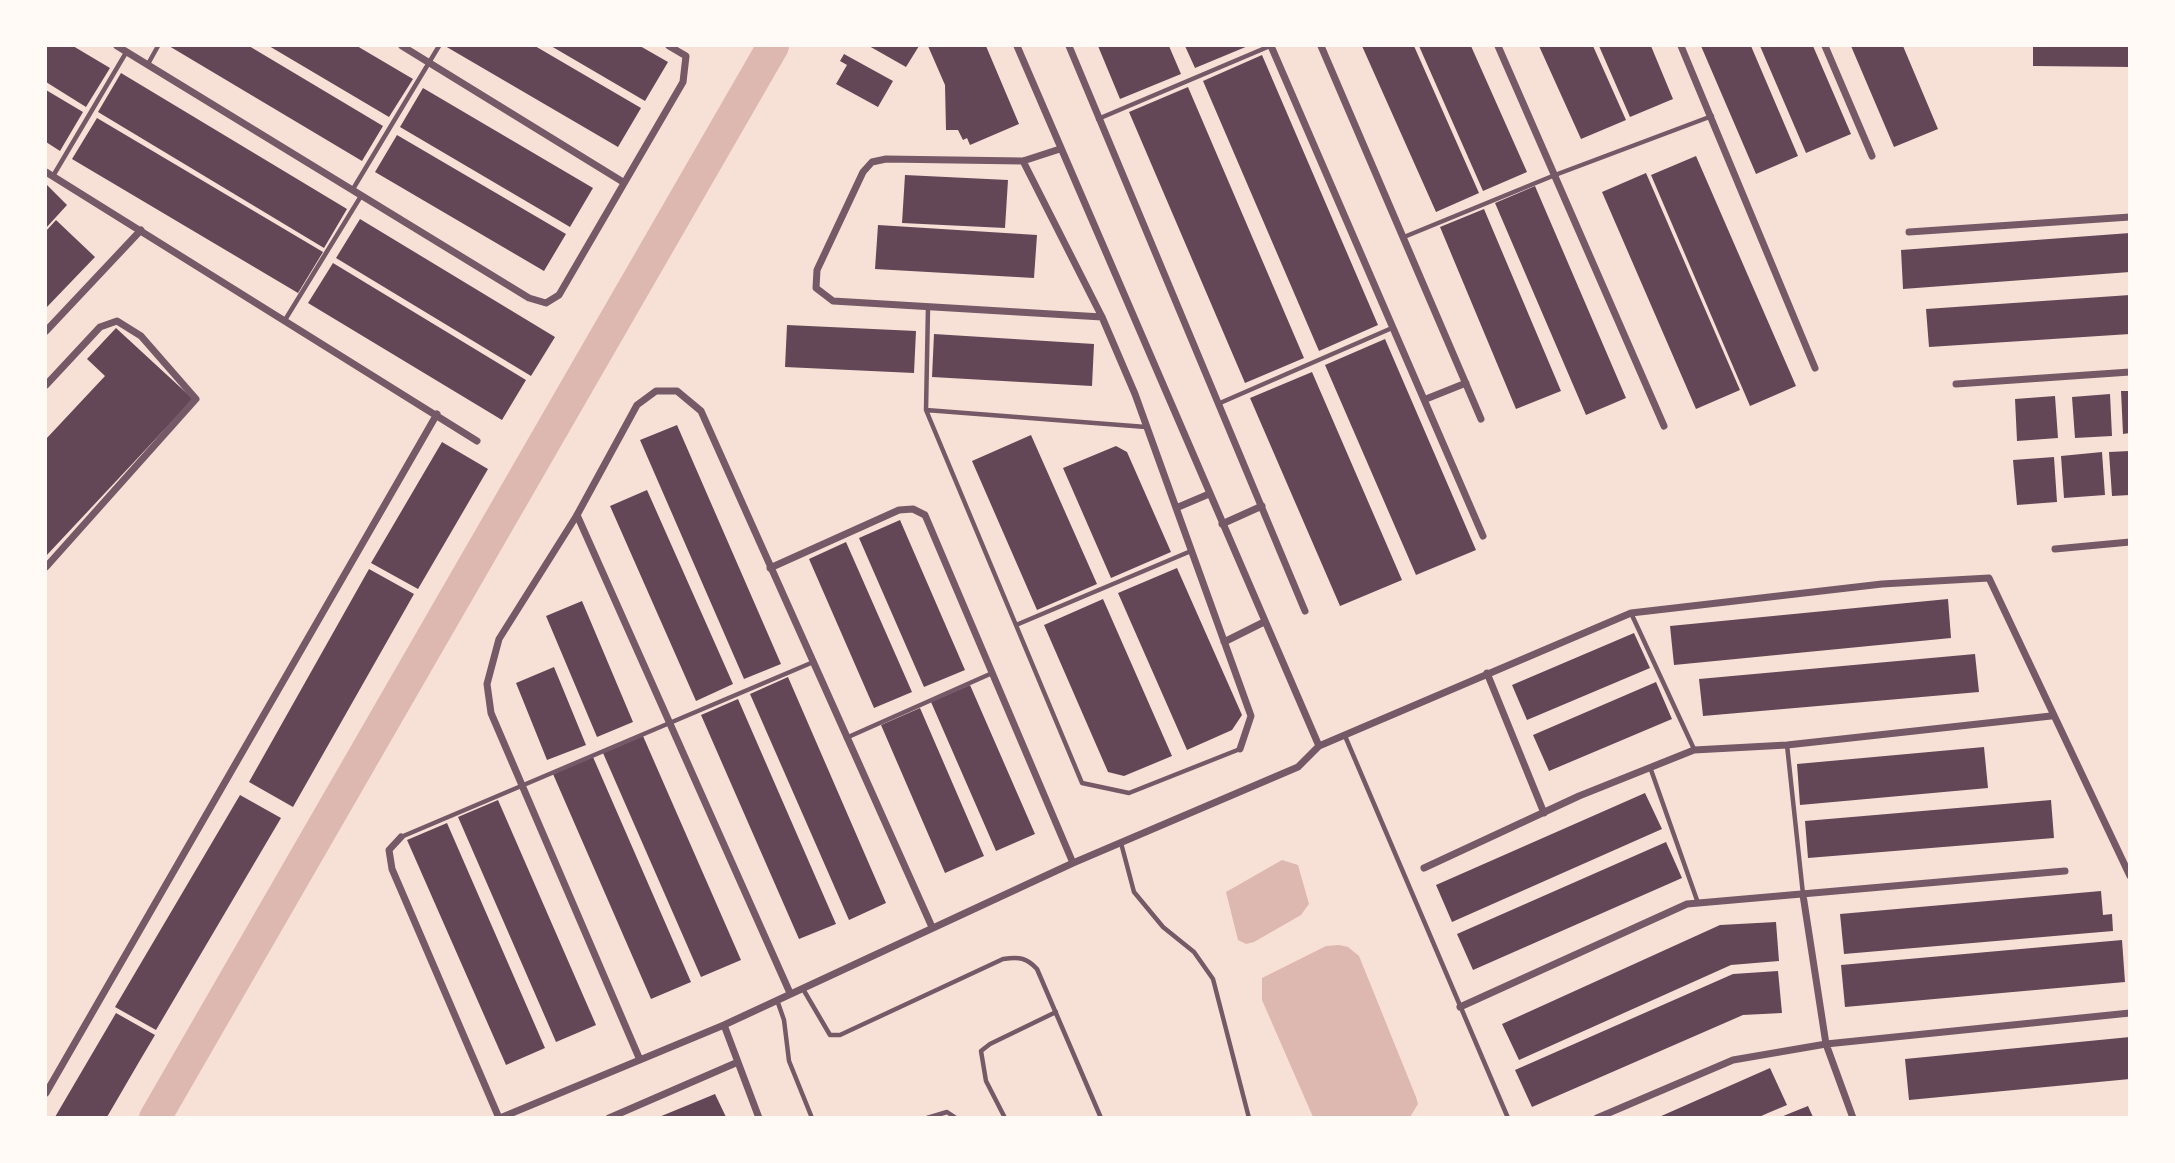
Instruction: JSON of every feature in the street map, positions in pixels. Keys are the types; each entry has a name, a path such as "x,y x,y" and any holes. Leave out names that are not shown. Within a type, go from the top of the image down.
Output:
{"street":[{"path":"117,46 529,298 546,303 559,295 683,82 686,56 669,46"},
{"path":"402,46 623,183"},
{"path":"1017,46 1319,746"},
{"path":"1069,46 1097,119 1220,403 1305,611"},
{"path":"1271,46 1483,536"},
{"path":"1321,46 1481,419"},
{"path":"1498,46 1664,426"},
{"path":"1681,46 1815,368"},
{"path":"1825,46 1872,156"},
{"path":"1060,149 1023,161 886,159 872,162 863,172 817,270 816,288 833,300 1102,317"},
{"path":"1023,161 1102,317 1176,508 1251,716 1240,749"},
{"path":"49,175 477,441"},
{"path":"1909,232 2130,216"},
{"path":"46,331 141,230"},
{"path":"46,384 100,327 117,321 141,336 197,399 46,567"},
{"path":"1956,384 2130,372"},
{"path":"1426,400 1466,383"},
{"path":"640,1060 491,713 487,684 499,639 577,516 637,405 656,391 677,391 701,411 811,663 932,927"},
{"path":"46,1093 437,415"},
{"path":"1176,508 1209,494"},
{"path":"1222,524 1262,506"},
{"path":"770,568 899,510 913,509 925,515 990,674 1073,863"},
{"path":"577,516 790,993"},
{"path":"2055,549 2130,542"},
{"path":"401,837 388,850 392,869 499,1118 724,1025 1073,863 1298,767 1319,746 1632,613 1882,583 1989,579 2051,716 2130,876"},
{"path":"1224,642 1264,622"},
{"path":"1487,673 1544,813"},
{"path":"1424,868 1650,766 1694,750 1787,745 2051,716"},
{"path":"1460,1007 1687,904 2065,871"},
{"path":"1803,895 1826,1044 1853,1118"},
{"path":"1597,1118 1733,1060 1826,1044 2130,1013"},
{"path":"724,1025 759,1118"},
{"path":"610,1118 738,1062"}],"lane":[{"path":"148,64 158,46"},
{"path":"353,189 439,46"},
{"path":"1097,119 1271,46"},
{"path":"49,175 127,51"},
{"path":"1404,237 1555,174 1712,116"},
{"path":"285,320 362,195"},
{"path":"929,307 926,410 1082,783 1129,793 1240,749"},
{"path":"1220,403 1393,328"},
{"path":"926,410 1146,427"},
{"path":"1016,625 1191,551"},
{"path":"1632,613 1694,750"},
{"path":"401,837 811,663"},
{"path":"845,738 990,674"},
{"path":"1345,736 1508,1118"},
{"path":"1787,745 1803,895"},
{"path":"1650,766 1698,903"},
{"path":"1121,843 1135,892 1163,926 1194,952 1213,979 1250,1118"},
{"path":"802,988 823,1027 830,1035 840,1035 1003,960 1018,957 1029,960 1037,969 1101,1118"},
{"path":"777,1000 784,1020 789,1061 812,1118"},
{"path":"1005,1118 986,1081 981,1051 1056,1012"},
{"path":"928,1118 947,1112 956,1118"}],"shaded area":[{"path":"1282,860 1298,865 1309,904 1301,915 1246,944 1238,940 1226,892"},
{"path":"1326,946 1348,947 1359,956 1416,1097 1418,1104 1410,1117 1313,1117 1262,1000 1262,978"}],"building":[{"path":"46,46 73,46 110,68 86,107 46,82"},
{"path":"169,46 249,46 383,126 362,161"},
{"path":"269,46 357,46 413,79 389,117"},
{"path":"445,46 535,46 641,108 618,147"},
{"path":"551,46 640,46 668,62 645,101"},
{"path":"869,46 919,46 906,67"},
{"path":"928,46 986,46 1019,124 970,145 967,138 963,140 958,130 946,130 945,85"},
{"path":"1098,46 1169,46 1181,74 1120,99"},
{"path":"1185,46 1248,46 1195,68"},
{"path":"1362,46 1414,46 1479,193 1436,212"},
{"path":"1419,46 1471,46 1527,172 1483,191"},
{"path":"1539,46 1593,46 1626,120 1581,139"},
{"path":"1599,46 1651,46 1673,99 1630,117"},
{"path":"1701,46 1751,46 1798,156 1756,174"},
{"path":"1760,46 1813,46 1851,134 1806,153"},
{"path":"1851,46 1903,46 1938,129 1894,147"},
{"path":"2033,46 2130,46 2130,67 2033,66"},
{"path":"844,54 893,81 878,107 836,84 847,65 840,61"},
{"path":"1262,55 1378,325 1319,351 1203,81"},
{"path":"121,73 347,209 324,248 98,112"},
{"path":"1188,87 1304,358 1245,383 1129,112"},
{"path":"423,88 593,188 570,227 400,127"},
{"path":"46,90 83,112 60,151 46,142"},
{"path":"97,118 323,252 298,293 72,159"},
{"path":"397,135 566,234 544,271 375,172"},
{"path":"1696,156 1796,386 1750,406 1651,175"},
{"path":"1646,173 1740,390 1696,409 1602,192"},
{"path":"905,175 1008,180 1005,228 902,223"},
{"path":"46,184 67,205 46,228"},
{"path":"1535,186 1626,398 1586,415 1495,203"},
{"path":"1484,209 1561,391 1516,409 1440,227"},
{"path":"360,219 555,337 531,376 336,258"},
{"path":"56,220 95,257 46,308 46,231"},
{"path":"878,225 1037,235 1034,278 875,269"},
{"path":"2130,233 2130,272 1903,289 1901,250"},
{"path":"333,263 526,380 502,420 308,303"},
{"path":"2130,295 2130,334 1929,347 1926,309"},
{"path":"787,325 916,331 914,373 785,367"},
{"path":"116,328 193,399 46,556 46,439 105,376 87,359"},
{"path":"934,334 1094,344 1092,386 932,377"},
{"path":"1385,339 1476,550 1416,575 1325,365"},
{"path":"1312,372 1402,580 1340,606 1250,398"},
{"path":"2121,391 2130,391 2130,433 2123,434"},
{"path":"2110,394 2112,436 2075,438 2072,397"},
{"path":"2055,396 2058,438 2017,441 2015,399"},
{"path":"677,425 781,664 744,679 640,440"},
{"path":"1031,435 1097,584 1037,610 972,461"},
{"path":"442,442 488,469 418,589 371,563"},
{"path":"1116,446 1127,452 1171,552 1111,578 1063,468"},
{"path":"2130,451 2130,495 2112,496 2109,452"},
{"path":"2102,452 2105,495 2064,498 2061,456"},
{"path":"2054,457 2057,502 2017,505 2013,460"},
{"path":"647,490 733,684 696,701 610,506"},
{"path":"900,520 965,670 924,687 859,538"},
{"path":"846,542 912,692 874,708 809,559"},
{"path":"1177,568 1242,715 1232,730 1187,750 1118,593"},
{"path":"369,569 414,594 293,807 249,782"},
{"path":"1103,599 1172,756 1124,776 1108,772 1044,625"},
{"path":"1948,599 1951,638 1674,665 1670,626"},
{"path":"582,601 633,722 597,737 546,616"},
{"path":"1634,633 1650,668 1527,720 1512,685"},
{"path":"1975,654 1979,692 1703,716 1699,679"},
{"path":"554,667 586,745 547,760 516,683"},
{"path":"788,677 886,903 849,920 750,694"},
{"path":"1656,682 1672,719 1549,771 1533,735"},
{"path":"970,685 1035,834 996,851 931,702"},
{"path":"738,699 836,924 799,939 701,715"},
{"path":"920,708 984,856 945,873 881,725"},
{"path":"643,736 741,960 701,977 603,753"},
{"path":"1984,747 1988,788 1800,805 1797,764"},
{"path":"593,757 691,982 651,999 553,774"},
{"path":"1645,793 1662,829 1452,922 1436,885"},
{"path":"240,795 281,818 156,1030 115,1007"},
{"path":"498,800 596,1025 556,1042 458,817"},
{"path":"2051,800 2054,838 1808,858 1805,821"},
{"path":"447,823 545,1048 506,1065 407,840"},
{"path":"1666,842 1682,878 1473,970 1457,934"},
{"path":"2101,891 2103,915 2112,914 2113,931 1844,954 1840,914"},
{"path":"1776,922 1779,961 1731,965 1519,1060 1502,1024 1720,925"},
{"path":"2122,940 2125,982 1845,1007 1841,965"},
{"path":"1778,971 1782,1013 1743,1015 1532,1107 1515,1070 1733,974"},
{"path":"116,1013 155,1035 107,1117 55,1117"},
{"path":"2130,1037 2130,1079 1909,1100 1905,1059"},
{"path":"1770,1068 1787,1105 1759,1117 1659,1117"},
{"path":"715,1094 726,1117 659,1117"},
{"path":"1808,1106 1813,1117 1781,1117 1793,1112"}],"waterway":[{"path":"155,1118 773,46"}]}
